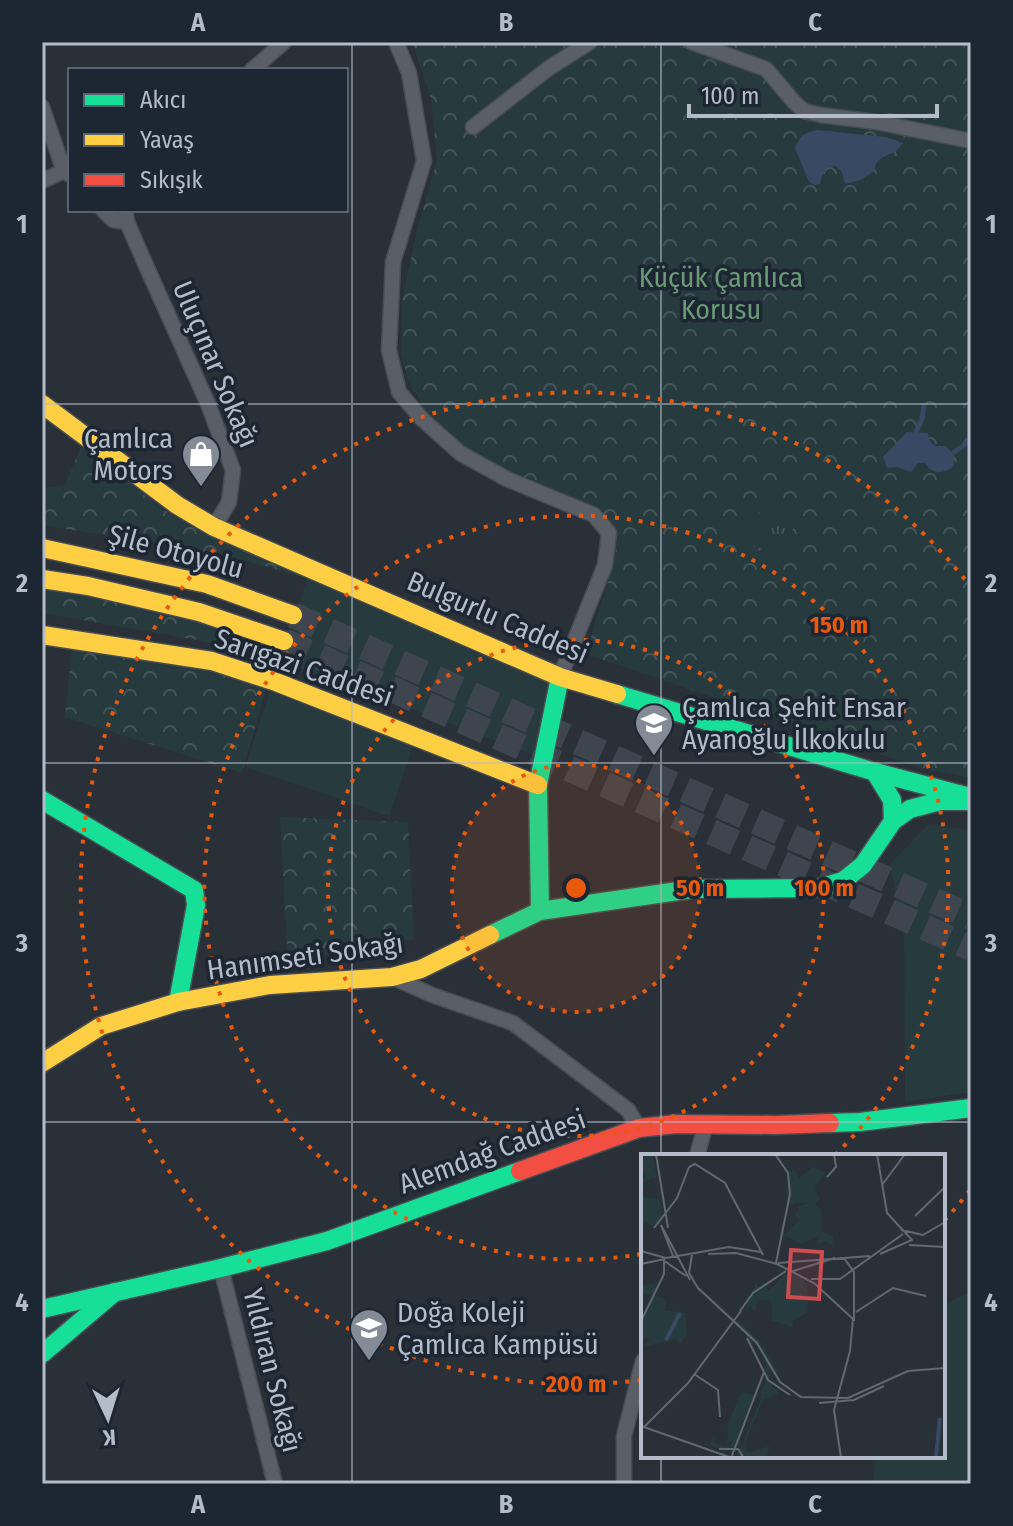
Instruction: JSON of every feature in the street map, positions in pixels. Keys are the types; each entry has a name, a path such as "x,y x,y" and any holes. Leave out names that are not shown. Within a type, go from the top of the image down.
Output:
{"main road":[{"name":"Bulgurlu Caddesi","path":"42,404 177,505 214,527 560,677 971,799"},
{"path":"42,537 89,557"},
{"name":"Şile Otoyolu","path":"42,548 207,584 293,615"},
{"name":"Şile Otoyolu","path":"42,579 88,586 199,612 284,641"},
{"name":"Sarıgazi Caddesi","path":"42,635 212,661 276,682 538,785"},
{"path":"540,911 538,785 560,677"},
{"path":"875,772 894,805 893,821"},
{"path":"893,821 910,809 940,801 971,799"},
{"path":"42,800 194,890 196,905 178,1002"},
{"name":"Hanımseti Sokağı","path":"42,1063 101,1026 178,1002 270,985 392,977 421,969 540,911 692,889 819,888 843,881 863,865 893,821"},
{"name":"Alemdağ Caddesi","path":"42,1309 327,1241 639,1128 706,1123 775,1125 860,1122 971,1108"},
{"path":"42,1354 115,1292"}],"street":[{"path":"254,68 284,42"},
{"path":"396,42 409,73 424,161 393,262 389,350 399,392 422,419 460,453 507,479 594,515 609,533 605,565 560,677"},
{"path":"473,127 549,68 590,42"},
{"path":"691,42 766,69 804,111 971,141"},
{"path":"42,107 67,173 42,181"},
{"name":"Uluçınar Sokağı","path":"105,212 113,220 126,216 208,404 233,470 229,502 214,527"},
{"path":"392,977 432,995 513,1023 628,1110 639,1128"},
{"path":"698,1154 706,1123"},
{"name":"Yıldıran Sokağı","path":"221,1268 275,1484"},
{"path":"624,1484 624,1436 641,1369"}],"green space":[{"name":"Küçük Çamlıca Korusu","path":"412,42 971,42 971,778 924,769 586,654 615,558 616,544 600,510 481,459 453,440 424,408 408,380 401,352 402,299 437,160 431,98"},
{"path":"81,447 174,517 307,578 173,546 42,525 42,488 65,485"},
{"path":"768,504 794,526 780,565 736,534"},
{"path":"307,578 550,672 546,737 533,755 283,661"},
{"path":"42,583 288,641 283,661 197,640 42,613"},
{"path":"72,646 268,682 242,773 65,717"},
{"path":"270,692 415,741 389,816 245,767"},
{"path":"280,817 408,822 414,939 288,962"},
{"path":"929,824 971,830 971,1092 905,1102 904,937 890,864"},
{"path":"971,1292 971,1484 873,1484 876,1458 945,1458 945,1304"}],"water":[{"path":"817,130 886,137 903,143 861,180 845,184 842,172 836,166 828,167 820,184 815,185 809,182 795,148 803,136"},
{"path":"907,432 928,433 930,442 945,446 952,453 953,467 938,472 925,463 918,463 911,472 897,467 887,468 883,457"},
{"path":"478,1341 479,1356 449,1358 448,1342"}],"waterway":[{"path":"916,432 924,405"},
{"path":"954,452 971,437"}],"tunnel":[{"path":"293,615 971,917"},
{"path":"284,641 971,948"}],"traffic: fast":[{"path":"540,911 538,785 560,677"},
{"path":"617,694 875,772 966,796"},
{"path":"875,772 892,800 893,821"},
{"path":"42,800 194,890 196,905 178,1002"},
{"path":"490,935 540,911 692,889 819,888 843,881 863,865 893,821 910,809 940,801 971,801"},
{"path":"830,1123 971,1108"},
{"path":"42,1309 327,1241 520,1171"},
{"path":"42,1354 115,1292"}],"traffic: slow":[{"path":"42,404 177,505 214,527 560,677 617,694"},
{"path":"42,548 207,584 293,615"},
{"path":"42,579 88,586 199,612 284,641"},
{"path":"42,635 212,661 276,682 538,785"},
{"path":"42,1063 101,1026 178,1002 270,985 392,977 421,969 490,935"}],"traffic: jam":[{"path":"520,1171 639,1128 676,1124 830,1123"}],"place":[{"name":"Çamlıca Motors","path":"201,488"},
{"name":"Çamlıca Şehit Ensar Ayanoğlu İlkokulu","path":"654,757"},
{"name":"Doğa Koleji Çamlıca Kampüsü","path":"369,1362"}]}
